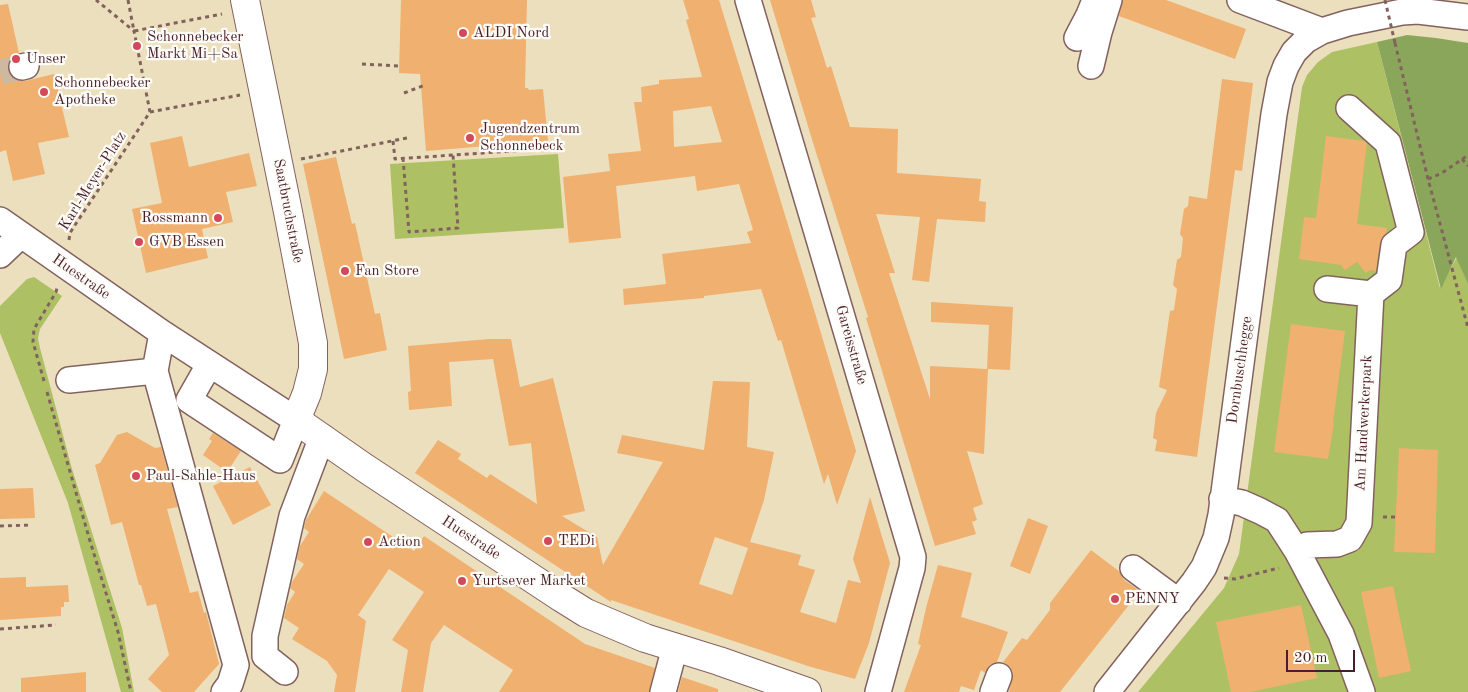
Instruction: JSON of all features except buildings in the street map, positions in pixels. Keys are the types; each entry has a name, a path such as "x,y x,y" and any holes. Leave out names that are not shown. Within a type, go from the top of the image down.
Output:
{"main road":[{"name":"Saatbruchstraße","path":"246,5 313,343 313,368 307,393 296,420"},
{"name":"Huestraße","path":"296,420 373,474 586,613 645,638 720,661 806,692"}],"street":[{"name":"Gareisstraße","path":"748,0 820,239 912,557 912,568 878,692"},
{"path":"1077,38 1095,0"},
{"path":"1091,66 1109,0"},
{"path":"1240,0 1322,31"},
{"name":"Dornbuschhegge","path":"1107,692 1179,602 1204,567 1216,538 1273,123 1280,82 1286,66 1294,52 1306,40 1322,31 1358,20 1402,12 1426,12 1468,17"},
{"path":"1327,289 1370,298 1389,280 1394,245 1411,232 1388,143 1349,108"},
{"name":"Huestraße","path":"0,220 209,365 296,420"},
{"path":"0,255 21,235"},
{"name":"Am Handwerkerpark","path":"1301,558 1307,545 1337,544 1350,539 1360,523 1370,298"},
{"path":"162,333 155,371 236,665 230,684 224,692"},
{"path":"209,365 189,400 280,460 296,420"},
{"path":"69,380 155,371"},
{"path":"285,672 264,656 265,636 292,516 322,437"},
{"path":"1222,500 1242,503 1276,520 1301,558 1341,634 1362,692"},
{"path":"1132,568 1179,602"},
{"path":"663,692 675,647"}],"path":[{"path":"96,0 134,32"},
{"path":"128,0 150,112 264,90"},
{"path":"1385,0 1428,179 1468,328"},
{"path":"134,32 246,5"},
{"path":"362,64 399,66"},
{"path":"404,93 425,85"},
{"name":"Karl-Meyer-Platz","path":"131,692 118,632 33,342 34,329 56,292 70,233 150,112"},
{"path":"278,163 407,138"},
{"path":"393,141 395,159 556,148"},
{"path":"476,147 476,153"},
{"path":"403,158 409,232 458,228 453,155"},
{"path":"1428,179 1442,173 1468,155"},
{"path":"1462,159 1468,166"},
{"path":"1385,517 1396,518"},
{"path":"0,526 32,525"},
{"path":"1204,567 1224,579 1234,579 1285,567 1301,558"},
{"path":"0,629 56,625"}],"green space":[{"path":"1407,35 1468,43 1468,284 1456,257 1441,289 1377,42"},
{"path":"1377,42 1440,288 1457,257 1468,284 1468,692 1138,692 1224,588 1239,554 1302,87 1307,75 1318,62 1332,52"},
{"path":"558,154 564,228 395,239 390,164"},
{"path":"34,277 62,296 40,329 38,338 72,469 122,628 134,692 121,692 68,503 0,333 0,306 27,279"}],"tunnel":[{"path":"0,72 22,67"}],"place":[{"name":"ALDI Nord","path":"463,33"},
{"name":"Schonnebecker Markt Mi+Sa","path":"137,46"},
{"name":"Unser","path":"16,59"},
{"name":"Schonnebecker Apotheke","path":"44,92"},
{"name":"Jugendzentrum Schonnebeck","path":"470,138"},
{"name":"Rossmann","path":"218,218"},
{"name":"GVB Essen","path":"139,242"},
{"name":"Fan Store","path":"345,271"},
{"name":"Paul-Sahle-Haus","path":"136,476"},
{"name":"TEDi","path":"548,541"},
{"name":"Action","path":"368,542"},
{"name":"Yurtsever Market","path":"462,581"},
{"name":"PENNY","path":"1115,599"}]}
